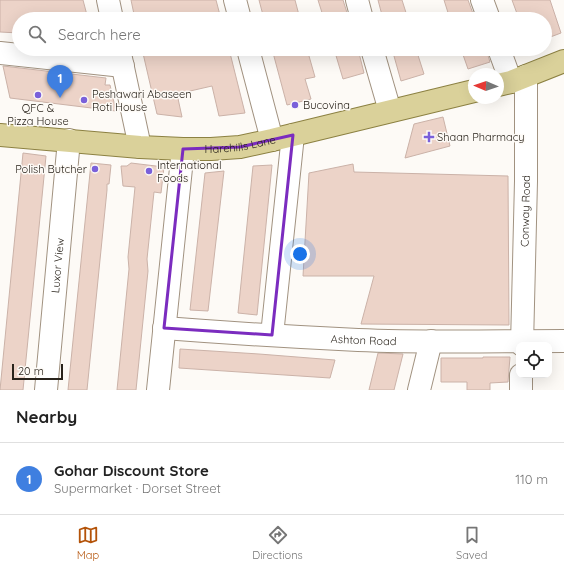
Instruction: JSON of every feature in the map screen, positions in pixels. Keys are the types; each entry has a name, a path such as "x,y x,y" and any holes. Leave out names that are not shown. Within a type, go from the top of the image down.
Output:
{"main road":[{"path":"511,81 564,61"},
{"name":"Harehills Lane","path":"0,135 69,140 140,148 211,149 240,147 468,92"}],"street":[{"path":"108,0 111,12"},
{"path":"235,0 238,12"},
{"path":"357,0 360,12"},
{"path":"482,0 486,12"},
{"path":"0,53 12,53"},
{"path":"73,56 121,58 140,148"},
{"path":"251,56 282,137 272,335"},
{"path":"374,56 390,111"},
{"name":"Conway Road","path":"502,56 511,81 526,181 522,342"},
{"name":"Luxor View","path":"46,390 69,140"},
{"path":"158,390 183,149"},
{"name":"Ashton Road","path":"164,328 358,340 516,343"},
{"name":"Ashton Road","path":"536,342 564,340"},
{"path":"419,390 431,341"},
{"path":"521,378 521,390"}],"highlighted area":[{"path":"293,135 272,335 164,328 183,149 240,147"}],"building":[{"path":"0,0 83,0 86,12 12,12 12,33 0,32"},
{"path":"131,0 216,0 219,12 134,12"},
{"path":"259,0 295,0 298,12 262,12"},
{"path":"318,0 343,0 347,12 322,12"},
{"path":"378,0 402,0 406,12 381,12"},
{"path":"444,0 468,0 472,12 448,12"},
{"path":"512,0 550,0 561,33 552,36 552,12 516,12"},
{"path":"144,56 231,56 245,113 219,116 212,86 177,94 182,117 157,114"},
{"path":"274,56 309,56 315,77 305,79 311,99 287,105"},
{"path":"336,56 360,56 364,73 343,79"},
{"path":"394,56 418,56 424,74 401,81"},
{"path":"463,56 488,56 490,62 468,69"},
{"path":"3,66 106,78 105,85 110,85 116,111 10,98"},
{"name":"Shaan Pharmacy","path":"443,117 450,146 405,158 414,124"},
{"path":"23,153 46,156 23,390 0,390"},
{"path":"91,163 111,165 109,184 107,184 87,390 68,390"},
{"path":"131,163 164,167 161,193 154,192 136,390 117,390 129,269 128,257 135,187 123,186 121,166 127,166"},
{"path":"353,164 354,172 508,176 509,325 361,324 374,276 303,276 309,173"},
{"path":"272,165 257,315 238,313 253,166"},
{"path":"224,171 208,311 190,310 205,173"},
{"path":"180,349 335,360 330,378 179,368"},
{"path":"378,353 403,354 394,390 369,390"},
{"path":"510,357 508,382 490,383 490,390 467,390 467,382 441,382 441,358"}],"place":[{"name":"QFC & Pizza House","path":"38,95"},
{"name":"Gohar Discount Store","path":"60,98"},
{"name":"Peshawari Abaseen Roti House","path":"84,100"},
{"name":"Bucovina","path":"295,105"},
{"name":"Shaan Pharmacy","path":"429,137"},
{"name":"Polish Butcher","path":"95,169"},
{"name":"International Foods","path":"149,171"}]}
